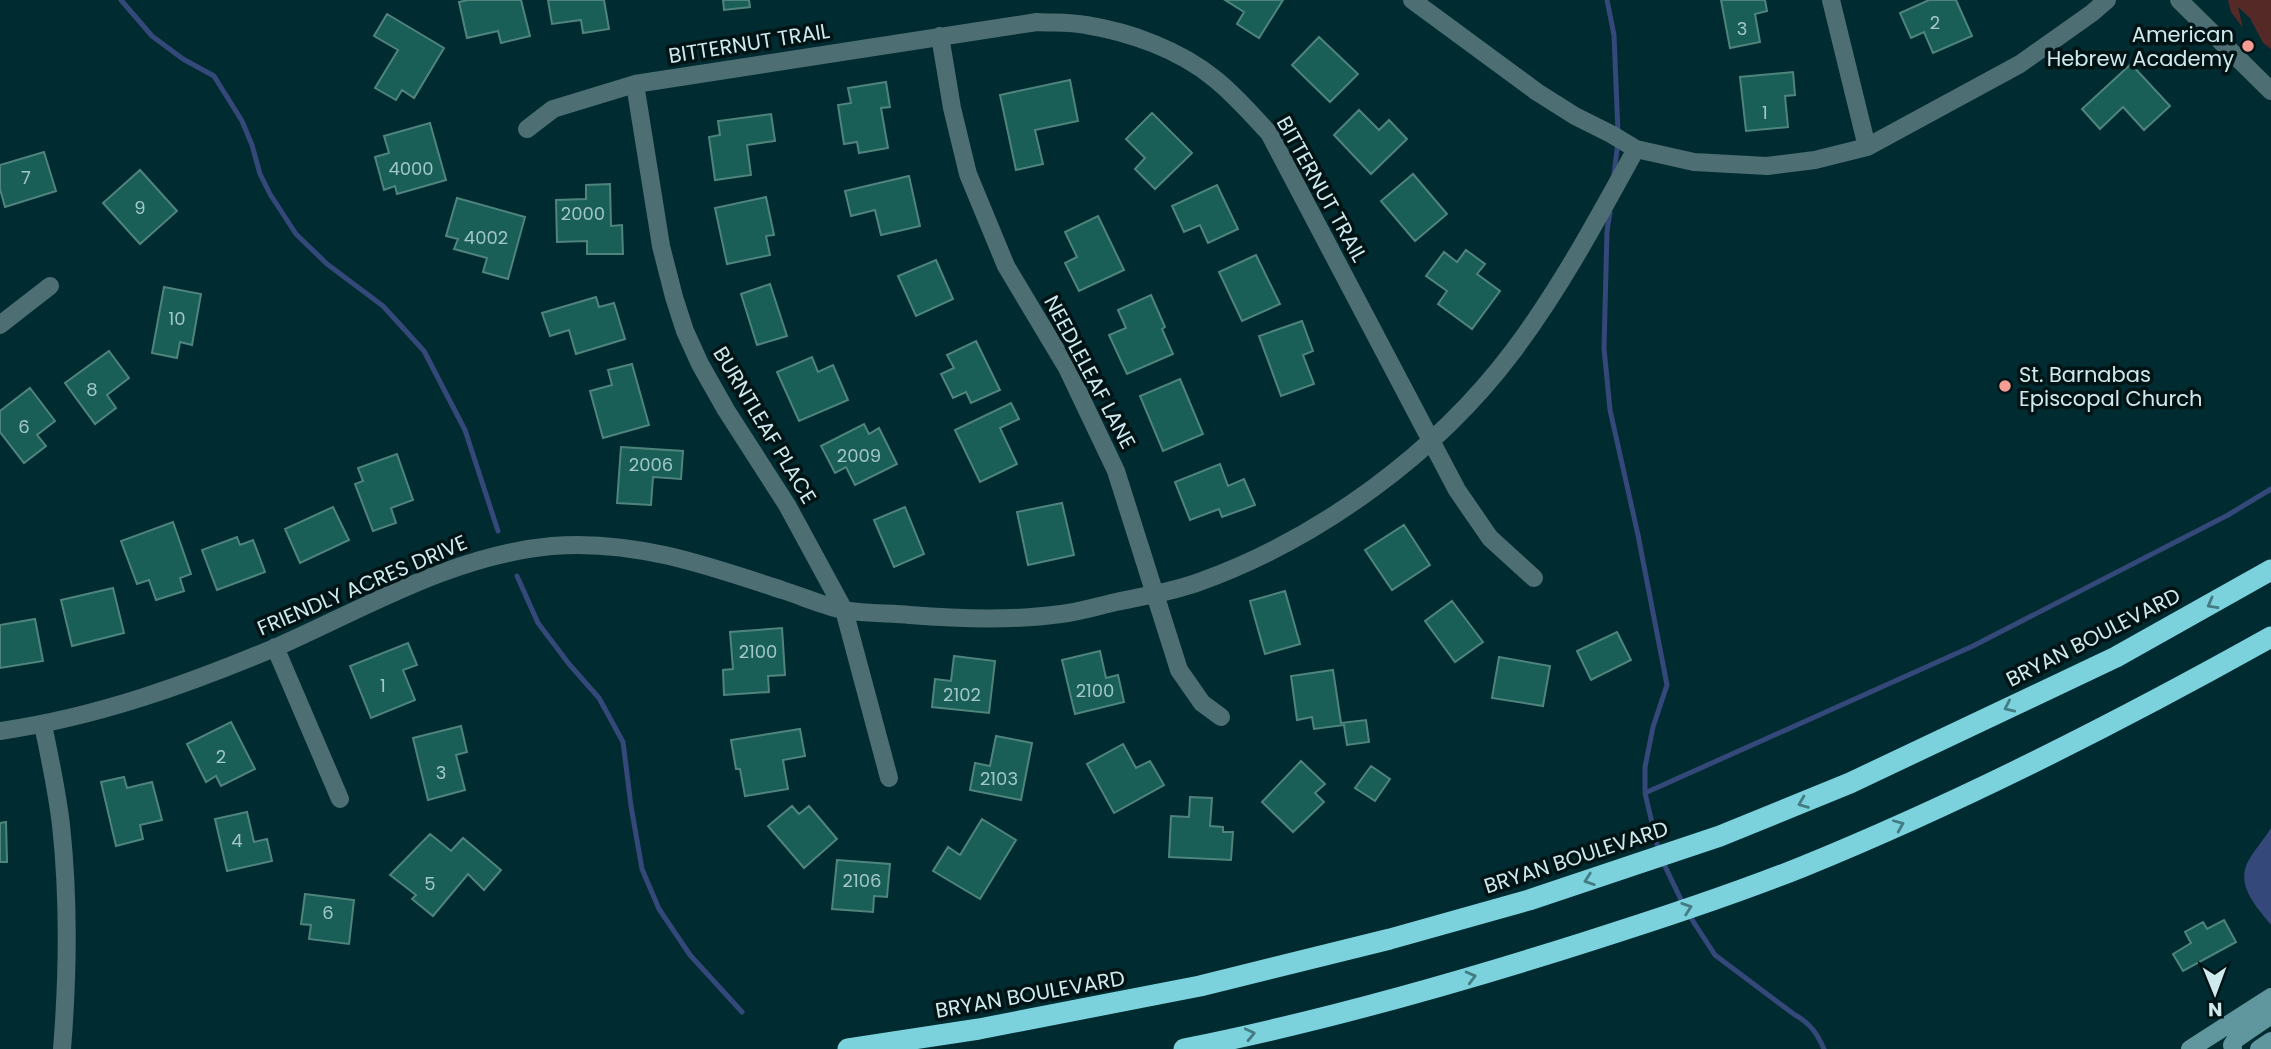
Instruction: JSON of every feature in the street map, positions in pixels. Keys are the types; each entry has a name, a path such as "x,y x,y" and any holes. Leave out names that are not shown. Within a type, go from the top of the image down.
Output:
{"highway":[{"name":"BRYAN BOULEVARD","path":"848,1049 979,1029 1200,986 1390,939 1556,891 1720,836 1850,783 2116,657 2271,570"},
{"path":"1184,1049 1497,970 1632,927 1800,867 1914,819 2033,764 2271,637"}],"main road":[{"path":"2190,1049 2271,996"},
{"path":"2233,1049 2232,1045 2236,1039 2271,1015"},
{"path":"2259,1049 2271,1041"}],"street":[{"path":"1412,0 1537,92 1636,149 1694,162 1767,166 1815,160 1867,147 2020,64 2107,0"},
{"path":"1831,0 1867,147"},
{"path":"2179,0 2271,91"},
{"name":"BITTERNUT TRAIL","path":"527,129 553,109 635,84 1037,22 1084,24 1121,32 1157,46 1190,61 1215,78 1269,133 1457,491 1490,538 1534,578"},
{"name":"NEEDLELEAF LANE","path":"940,36 952,108 968,174 1006,266 1067,368 1116,471 1180,670 1202,703 1221,717"},
{"name":"BURNTLEAF PLACE","path":"635,84 661,246 685,331 726,410 787,505 844,610 889,778"},
{"name":"FRIENDLY ACRES DRIVE","path":"0,731 43,725 169,690 470,562 505,553 555,546 632,548 684,559 844,610 969,619 1062,614 1196,583 1253,559 1316,525 1367,493 1430,441 1514,351 1577,257 1636,149"},
{"path":"0,325 50,286"},
{"path":"275,647 340,799"},
{"path":"43,725 60,814 67,906 62,1049"}],"shaded area":[{"path":"2228,0 2271,0 2271,49 2263,43 2250,18 2238,7 2243,28 2231,12"}],"water":[{"path":"2271,828 2271,925 2251,898 2244,874 2248,861"}],"building":[{"path":"521,0 530,36 501,43 498,31 467,38 459,2"},
{"path":"548,0 604,0 609,29 583,33 581,20 552,24"},
{"path":"723,0 749,0 750,7 724,10"},
{"path":"1225,0 1283,0 1259,38 1237,24 1244,12"},
{"path":"1721,0 1765,0 1767,11 1755,14 1760,42 1730,48"},
{"path":"1929,0 1956,0 1972,36 1933,53 1924,32 1911,38 1900,13"},
{"path":"387,14 444,48 414,98 402,90 396,100 375,88 398,50 374,36"},
{"path":"1319,37 1358,74 1330,102 1292,65"},
{"path":"2131,64 2170,106 2144,130 2123,107 2100,129 2082,109"},
{"path":"1793,72 1795,95 1785,96 1788,127 1746,131 1740,77"},
{"path":"1070,80 1078,121 1035,130 1043,164 1016,170 1000,95"},
{"path":"886,82 890,107 881,108 888,148 859,153 857,142 844,144 838,105 851,103 848,88"},
{"path":"1359,110 1379,130 1389,120 1407,139 1371,174 1334,135"},
{"path":"1152,113 1192,153 1155,189 1135,169 1145,158 1126,139"},
{"path":"771,114 775,141 747,145 751,175 715,180 709,137 720,135 718,121"},
{"path":"430,123 446,180 397,194 395,186 384,190 375,157 389,153 384,136"},
{"path":"44,152 56,191 5,207 0,189 0,165"},
{"path":"140,170 177,211 140,244 103,203"},
{"path":"1413,174 1447,214 1415,241 1381,201"},
{"path":"909,176 920,226 881,235 875,210 851,216 845,191"},
{"path":"610,184 611,226 622,225 623,254 587,254 587,241 557,242 556,200 586,199 586,185"},
{"path":"1217,185 1238,229 1208,243 1200,225 1184,232 1172,206"},
{"path":"766,197 774,235 766,236 770,255 727,264 715,208"},
{"path":"457,198 525,217 508,279 483,272 487,258 454,249 458,239 446,236"},
{"path":"1098,216 1124,270 1079,291 1065,263 1077,257 1065,232"},
{"path":"1466,250 1485,264 1477,274 1500,291 1472,329 1438,304 1447,291 1426,276 1444,252 1457,262"},
{"path":"1256,255 1280,304 1242,321 1219,272"},
{"path":"936,260 953,299 916,316 898,276"},
{"path":"770,284 787,336 757,345 741,294"},
{"path":"164,287 201,294 192,345 180,342 177,358 152,353"},
{"path":"1151,295 1173,354 1127,374 1109,335 1126,328 1118,310"},
{"path":"596,297 599,307 614,303 625,339 576,354 569,330 550,336 542,313"},
{"path":"1302,321 1313,351 1303,355 1314,384 1281,396 1259,336"},
{"path":"976,341 1000,390 971,403 966,392 953,398 941,374 954,368 947,355"},
{"path":"109,351 129,378 107,395 116,408 95,424 65,383"},
{"path":"812,357 818,372 833,365 848,400 799,421 777,372"},
{"path":"632,364 649,425 603,438 590,391 612,385 608,370"},
{"path":"1180,379 1203,434 1163,451 1140,396"},
{"path":"30,388 55,421 37,435 46,446 24,463 0,432 0,411"},
{"path":"1011,403 1019,419 1000,428 1017,464 980,482 955,430"},
{"path":"864,424 869,434 879,428 897,464 855,485 846,467 835,473 821,446"},
{"path":"621,447 683,451 681,479 653,477 651,505 617,503"},
{"path":"397,454 413,500 391,508 396,523 373,531 355,484 363,481 358,468"},
{"path":"1220,464 1228,486 1244,479 1255,505 1222,517 1219,509 1190,520 1175,482"},
{"path":"1062,503 1074,555 1028,565 1017,512"},
{"path":"333,507 349,540 300,563 285,529"},
{"path":"905,507 924,554 894,567 874,520"},
{"path":"173,522 191,574 180,578 184,591 156,600 149,580 137,584 121,541"},
{"path":"1404,525 1430,565 1392,590 1365,550"},
{"path":"237,537 240,545 253,540 265,572 217,590 202,550"},
{"path":"113,588 124,633 72,646 61,600"},
{"path":"1285,591 1300,644 1265,654 1250,601"},
{"path":"1452,601 1483,642 1455,662 1425,621"},
{"path":"35,619 43,661 0,668 0,625"},
{"path":"782,628 785,675 768,676 769,692 724,695 723,670 733,669 730,632"},
{"path":"1617,632 1631,660 1591,680 1577,651"},
{"path":"408,643 417,665 403,670 415,700 371,718 350,666"},
{"path":"1100,651 1106,678 1118,675 1124,702 1075,714 1062,660"},
{"path":"954,656 995,661 989,713 932,707 935,679 951,681"},
{"path":"1499,657 1550,666 1543,706 1492,698"},
{"path":"1333,670 1341,723 1366,720 1369,742 1347,745 1344,725 1314,729 1312,717 1297,720 1291,676"},
{"path":"231,722 255,769 221,786 216,776 206,782 187,744"},
{"path":"461,726 467,752 456,755 465,790 428,800 413,738"},
{"path":"800,729 805,756 783,760 788,789 745,796 740,769 736,769 731,740"},
{"path":"996,736 1032,743 1021,800 970,790 975,763 990,766"},
{"path":"1123,744 1136,768 1150,761 1164,785 1114,813 1087,764"},
{"path":"1301,761 1325,784 1315,793 1324,802 1293,832 1262,802"},
{"path":"1371,766 1390,779 1375,801 1355,788"},
{"path":"124,777 127,788 152,782 162,820 140,825 143,839 116,846 101,782"},
{"path":"1190,797 1212,798 1210,826 1223,827 1223,832 1233,832 1231,860 1169,857 1171,816 1189,817"},
{"path":"792,806 799,814 809,806 837,839 804,868 768,826"},
{"path":"247,812 254,842 267,839 272,861 227,871 215,819"},
{"path":"982,819 1016,840 980,899 933,871 948,847 960,855"},
{"path":"6,822 7,862 0,862 0,823"},
{"path":"430,834 451,851 463,838 501,870 484,890 468,874 433,916 412,899 416,895 390,875"},
{"path":"837,860 890,864 887,897 874,896 873,912 832,909"},
{"path":"305,894 354,900 349,944 309,939 311,925 301,924"},
{"path":"2224,920 2236,942 2183,971 2173,954 2191,943 2185,932 2203,922 2207,929"}],"waterway":[{"path":"121,0 152,36 183,59 214,76 242,121 260,174 270,194 296,234 327,264 383,306 424,351 465,430 498,531"},
{"path":"1607,0 1614,35 1618,133"},
{"path":"1614,174 1618,142"},
{"path":"1610,212 1607,231 1604,348 1610,410 1667,685 1653,727 1645,767 1645,793 1659,853"},
{"path":"1645,793 1973,646 2228,515 2271,489"},
{"path":"517,576 538,623 599,698 623,742 642,869 659,909 690,955 742,1012"},
{"path":"1663,862 1684,906"},
{"path":"1689,915 1715,955 1805,1021 1816,1033 1824,1049"}],"place":[{"name":"American Hebrew Academy","path":"2248,46"},
{"name":"St. Barnabas Episcopal Church","path":"2005,386"}]}
